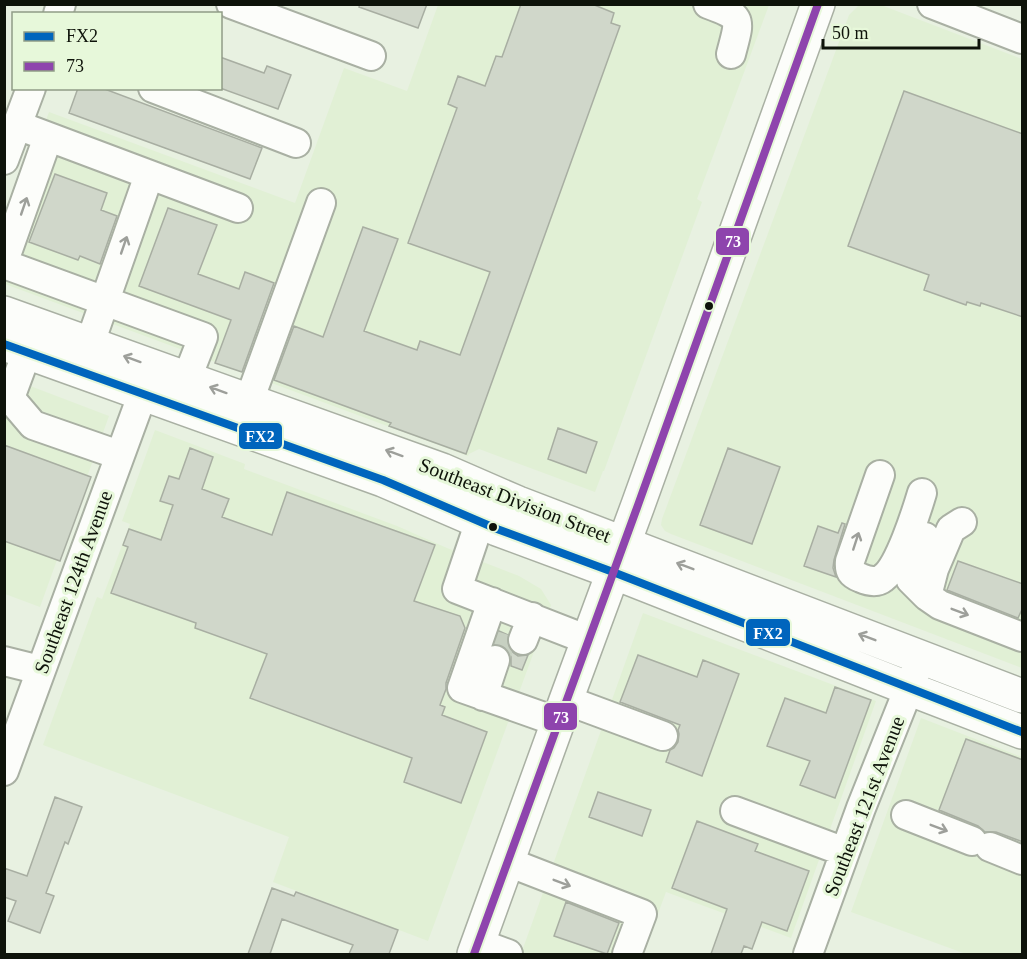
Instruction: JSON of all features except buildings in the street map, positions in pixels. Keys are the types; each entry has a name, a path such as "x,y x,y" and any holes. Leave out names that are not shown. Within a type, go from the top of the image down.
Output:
{"main road":[{"path":"476,949 818,4"},
{"name":"Southeast Division Street","path":"4,313 441,470 518,503 618,558 910,689 1023,732"},
{"name":"Southeast Division Street","path":"16,348 383,480 480,520 618,558 921,658 1023,696"},
{"path":"143,393 167,380 187,378"}],"street":[{"path":"231,4 371,56"},
{"path":"708,4 729,12 736,18 738,26 731,54"},
{"path":"932,4 1023,39"},
{"path":"5,155 30,90"},
{"path":"158,90 296,143"},
{"path":"17,125 238,208"},
{"path":"48,137 4,263 203,337 187,378"},
{"path":"90,343 149,175"},
{"path":"249,401 321,203"},
{"path":"16,348 7,397 33,425 119,455"},
{"name":"Southeast 124th Avenue","path":"4,771 143,393"},
{"path":"880,475 850,561 849,569 852,574 870,582 881,580 895,565 915,514 930,498 911,580 940,605 1023,637"},
{"path":"480,520 457,589 510,633 588,640"},
{"path":"927,596 934,569 951,529 962,522"},
{"path":"510,633 462,688 492,699 562,711 663,736"},
{"path":"492,699 510,633"},
{"name":"Southeast 121st Avenue","path":"808,954 861,808 921,658"},
{"path":"4,661 40,670"},
{"path":"735,811 846,852"},
{"path":"906,815 1023,860"},
{"path":"508,862 642,914 627,954"},
{"path":"476,949 508,954"}],"shaded area":[{"path":"438,5 769,5 697,199 702,202 595,492 479,449 468,456 5,284 4,235 49,112 295,203 344,68 407,91"},
{"path":"859,5 881,5 1022,59 1022,668 671,534 661,525 849,15"},
{"path":"4,376 109,416 40,607 5,594"},
{"path":"155,430 245,464 244,469 397,526 519,576 541,589 551,605 428,941 273,882 289,837 43,745 97,597 102,599 130,524 122,521"},
{"path":"643,613 876,701 791,938 666,892 643,954 521,954"},
{"path":"921,718 1022,757 1022,954 966,954 851,912"}],"tunnel":[{"path":"495,660 504,633"}],"transit line":[{"name":"73","path":"474,954 818,4"},
{"name":"FX2","path":"4,344 383,480 497,529 1022,732"}]}
